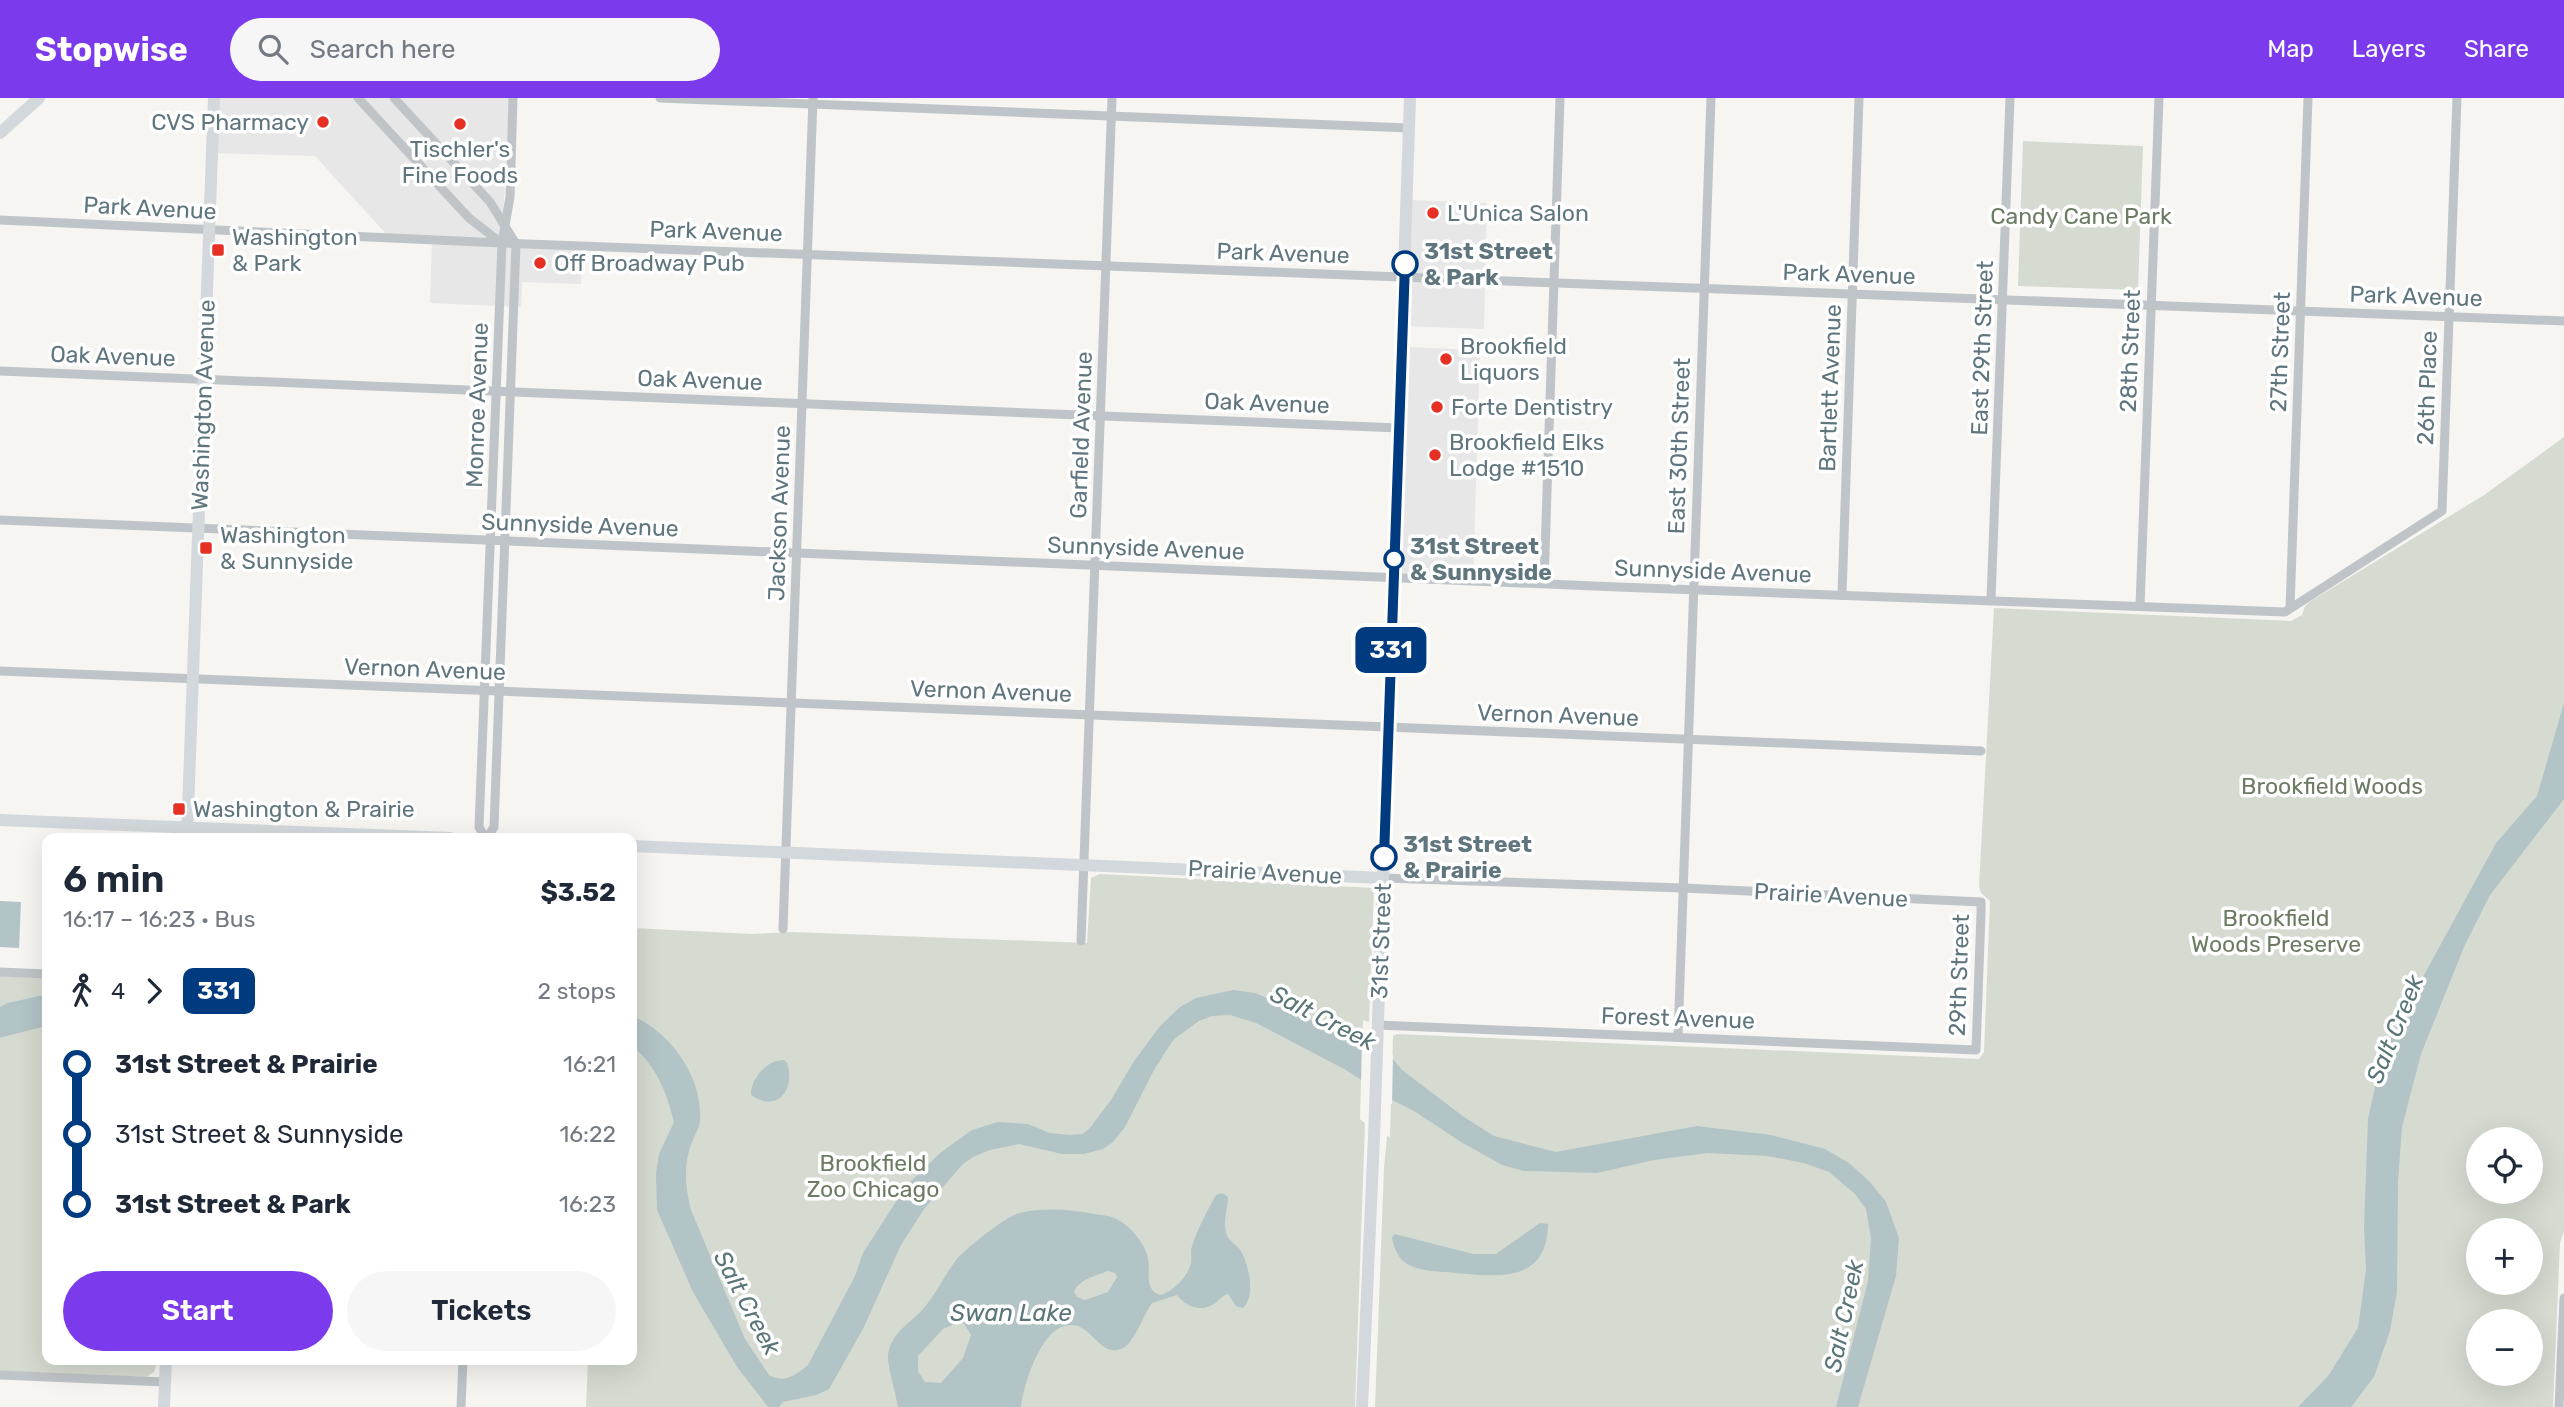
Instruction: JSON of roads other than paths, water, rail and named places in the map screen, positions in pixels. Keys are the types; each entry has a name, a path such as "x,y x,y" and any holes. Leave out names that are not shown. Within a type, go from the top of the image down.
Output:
{"street":[{"path":"0,133 38,98"},
{"name":"Washington Avenue","path":"188,833 214,98"},
{"path":"358,98 469,218 502,243"},
{"path":"394,98 490,202 516,244"},
{"name":"Monroe Avenue","path":"483,833 480,827 496,391 502,243 510,197 513,98"},
{"path":"660,98 813,101 1409,128"},
{"name":"Garfield Avenue","path":"1081,941 1086,864 1112,98"},
{"name":"31st Street","path":"1362,1407 1378,1042 1410,98"},
{"path":"1544,583 1560,98"},
{"name":"East 30th Street","path":"1678,1037 1711,98"},
{"name":"Bartlett Avenue","path":"1842,595 1859,98"},
{"name":"East 29th Street","path":"1991,600 2010,98"},
{"name":"28th Street","path":"2140,606 2159,98"},
{"name":"27th Street","path":"2290,608 2308,98"},
{"name":"26th Place","path":"2290,608 2442,511 2457,98"},
{"name":"Jackson Avenue","path":"783,929 813,101"},
{"name":"Park Avenue","path":"0,220 516,244 2564,321"},
{"name":"Monroe Avenue","path":"490,833 494,827 516,244"},
{"name":"Oak Avenue","path":"0,371 1399,428"},
{"name":"Sunnyside Avenue","path":"0,520 1693,590 2285,611 2290,608"},
{"name":"Vernon Avenue","path":"0,671 1981,751"},
{"path":"0,820 188,833"},
{"name":"Prairie Avenue","path":"637,846 1982,902"},
{"name":"29th Street","path":"1976,1050 1982,902"},
{"path":"0,972 42,974"},
{"name":"Forest Avenue","path":"1378,1024 1976,1050"},
{"path":"2559,1407 2564,1298"},
{"path":"164,1407 166,1365"},
{"path":"461,1407 463,1365"},
{"path":"0,1375 165,1381"}],"water":[{"name":"Salt Creek","path":"2564,703 2564,799 2490,895 2464,947 2421,1054 2402,1127 2398,1182 2397,1292 2390,1331 2374,1377 2351,1407 2298,1407 2328,1376 2358,1328 2366,1269 2364,1228 2368,1119 2378,1073 2394,1030 2496,843 2537,796"},
{"path":"0,901 21,902 19,948 0,947"},
{"name":"Salt Creek","path":"1233,990 1255,993 1272,1000 1347,1039 1362,1043 1393,1059 1402,1070 1494,1136 1556,1152 1697,1126 1771,1135 1825,1149 1849,1163 1870,1182 1886,1202 1899,1238 1896,1276 1858,1407 1836,1407 1868,1281 1871,1238 1866,1209 1855,1194 1829,1172 1804,1163 1767,1156 1708,1153 1654,1160 1597,1173 1524,1171 1502,1165 1461,1142 1344,1069 1256,1023 1230,1015 1212,1016 1199,1021 1173,1040 1125,1127 1113,1142 1103,1149 1084,1154 1062,1154 1019,1144 990,1150 962,1165 924,1209 901,1245 863,1329 829,1389 816,1395 783,1402 779,1407 768,1407 737,1367 693,1292 657,1210 656,1173 659,1154 674,1122 659,1080 648,1062 637,1051 637,1018 671,1044 690,1072 696,1088 700,1120 686,1166 691,1210 745,1339 769,1375 780,1379 794,1375 808,1365 855,1276 863,1253 906,1186 940,1153 972,1130 998,1122 1028,1124 1050,1133 1082,1134 1111,1100 1134,1061 1160,1026 1180,1007 1196,998"},
{"path":"42,995 42,1027 0,1038 0,1007"},
{"path":"784,1060 787,1063 789,1082 782,1096 769,1102 751,1095 753,1083 761,1071 772,1063"},
{"name":"Swan Lake","path":"1222,1193 1228,1197 1225,1221 1227,1235 1241,1251 1249,1272 1249,1296 1243,1308 1236,1306 1228,1294 1203,1308 1189,1305 1177,1295 1152,1303 1131,1340 1123,1348 1115,1350 1103,1346 1080,1327 1062,1327 1052,1333 1036,1356 1021,1407 898,1407 888,1359 893,1340 928,1303 956,1260 996,1226 1020,1213 1045,1210 1081,1212 1117,1219 1141,1242 1148,1258 1150,1285 1155,1293 1161,1295 1171,1290 1187,1273 1194,1239 1216,1195","holes":["1108,1271 1115,1273 1117,1277 1108,1292 1085,1300 1077,1297 1074,1292 1080,1284","957,1323 964,1324 971,1335 963,1358 941,1383 925,1382 918,1371 918,1356 943,1329"]},
{"path":"1540,1223 1548,1224 1546,1243 1539,1257 1518,1272 1503,1275 1412,1267 1399,1256 1392,1237 1395,1234 1473,1254 1496,1254"}],"place":[{"name":"CVS Pharmacy","path":"323,122"},
{"name":"Tischler's Fine Foods","path":"460,124"},
{"name":"L'Unica Salon","path":"1433,213"},
{"name":"Washington & Park","path":"218,250"},
{"name":"Off Broadway Pub","path":"540,263"},
{"name":"31st Street & Park","path":"1405,264"},
{"name":"Brookfield Liquors","path":"1446,359"},
{"name":"Forte Dentistry","path":"1437,407"},
{"name":"Brookfield Elks Lodge #1510","path":"1435,455"},
{"name":"Washington & Sunnyside","path":"206,548"},
{"name":"31st Street & Sunnyside","path":"1394,559"},
{"name":"Washington & Prairie","path":"179,809"},
{"name":"31st Street & Prairie","path":"1384,857"}],"park label":[{"name":"Candy Cane Park","path":"2081,216"},
{"name":"Brookfield Woods","path":"2332,786"},
{"name":"Brookfield Woods Preserve","path":"2276,931"},
{"name":"Brookfield Zoo Chicago","path":"873,1176"}]}
